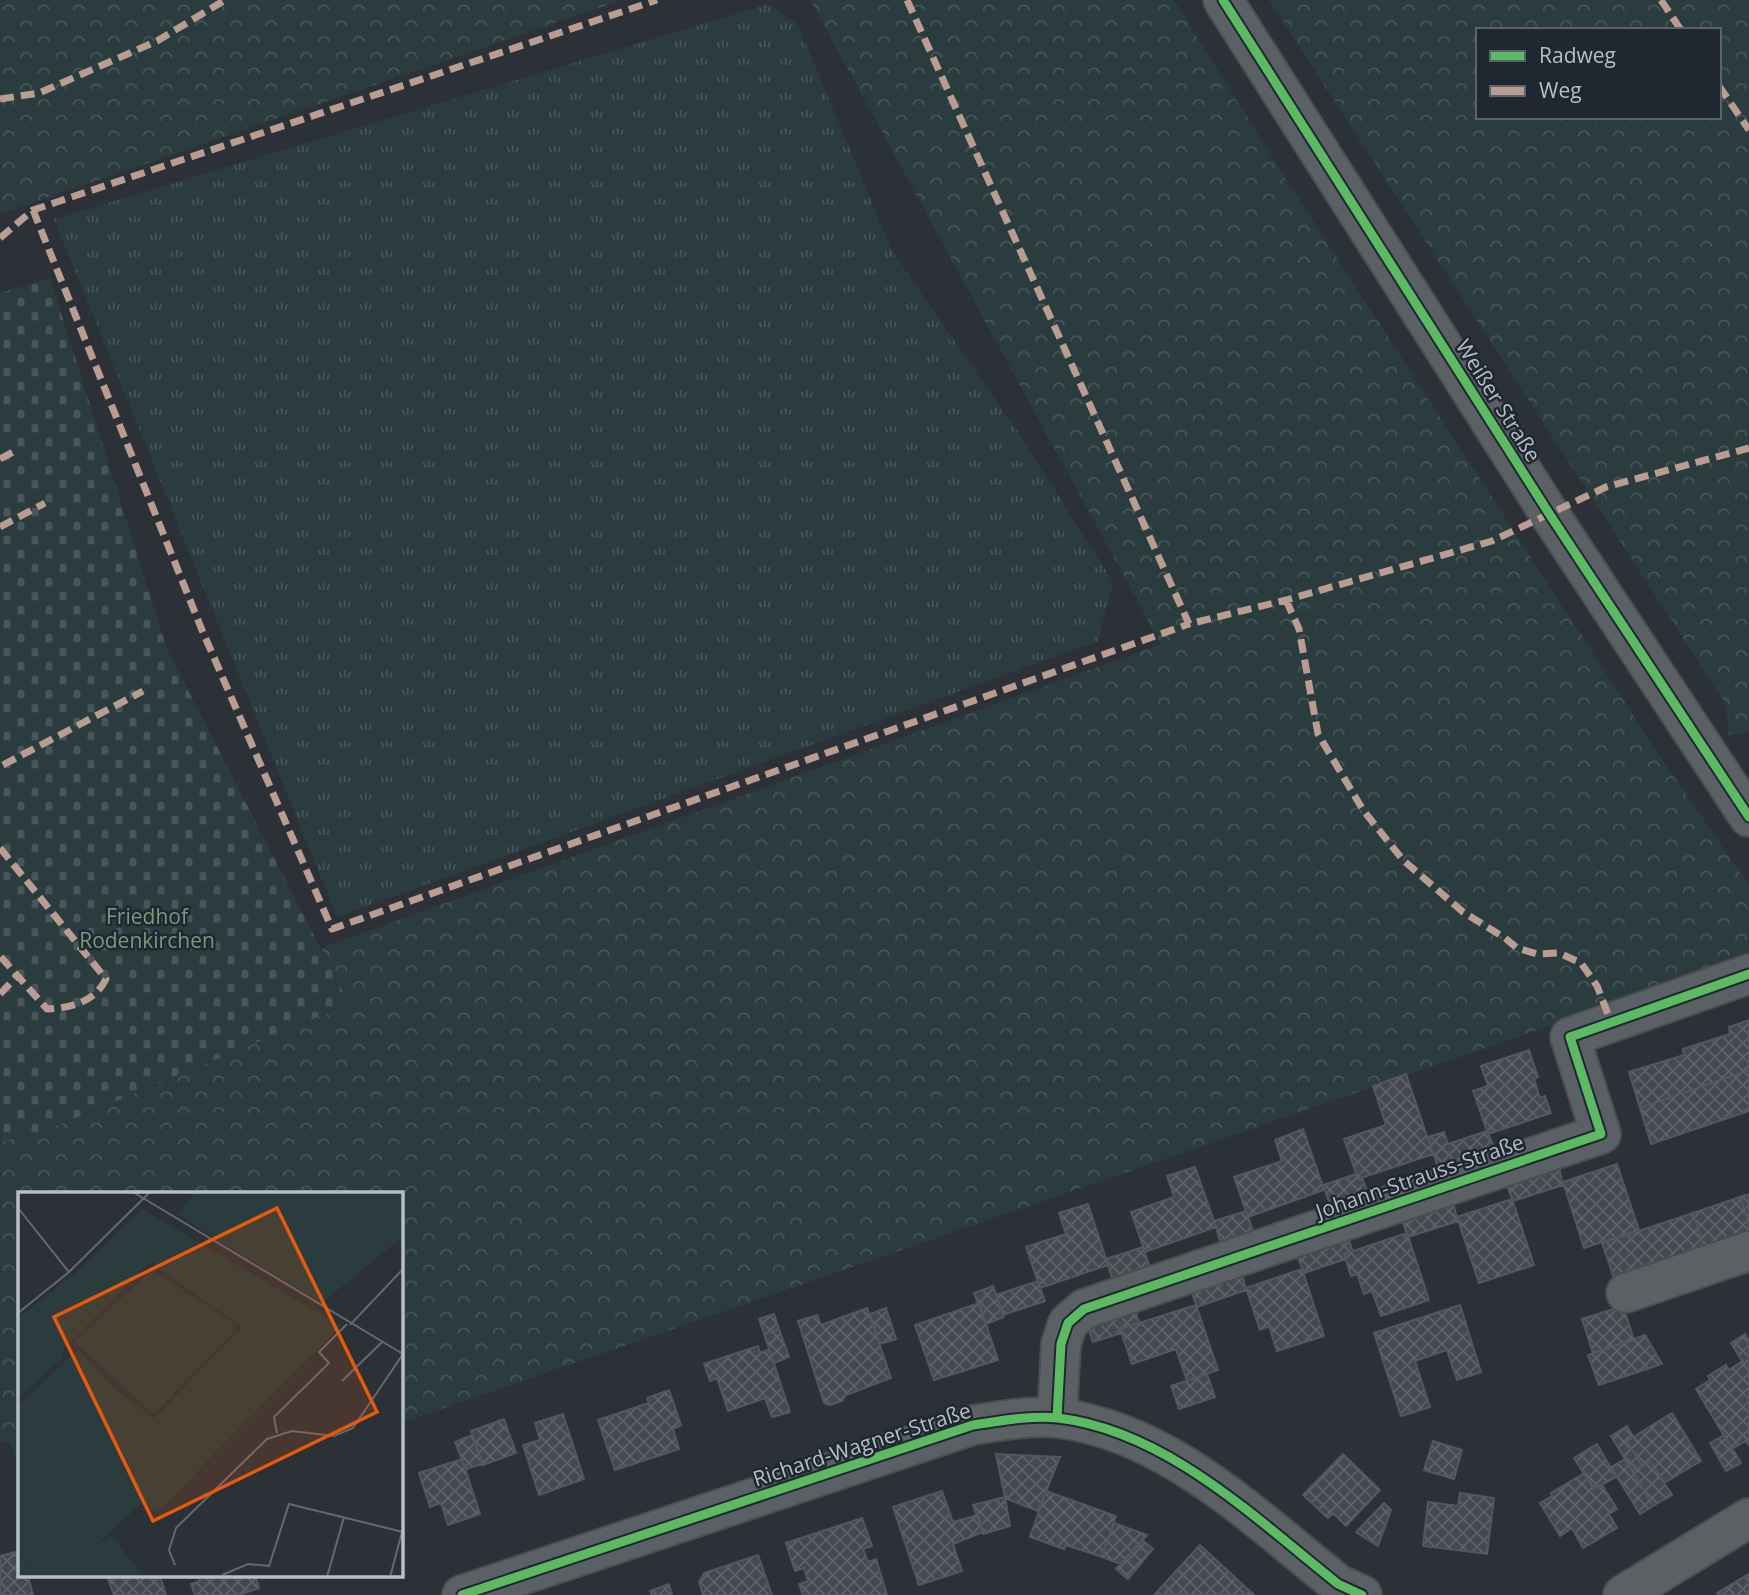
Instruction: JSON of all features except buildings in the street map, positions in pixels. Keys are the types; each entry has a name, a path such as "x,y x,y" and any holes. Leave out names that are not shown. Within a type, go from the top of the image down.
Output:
{"street":[{"name":"Weißer Straße","path":"1223,0 1550,515 1749,817"},
{"name":"Johann-Strauss-Straße","path":"1057,1418 1061,1344 1068,1324 1084,1309 1601,1134 1570,1037 1749,974"},
{"path":"1626,1293 1749,1251"},
{"name":"Richard-Wagner-Straße","path":"462,1595 974,1425 1057,1418 1095,1426 1154,1448 1206,1479 1338,1584 1362,1595"},
{"path":"1623,1595 1749,1518"}],"green space":[{"path":"0,0 622,0 0,214"},
{"path":"810,0 1174,0 1289,184 1657,752 1749,885 1749,957 402,1423 402,1192 18,1192 18,1464 9,1441 0,1443 0,1142 54,1127 349,1004 321,948 1161,644"},
{"path":"1269,0 1749,0 1749,731 1729,736 1725,703"},
{"path":"769,4 798,25 892,251 1018,432 1113,582 1098,641 337,917 54,219"},
{"name":"Friedhof Rodenkirchen","path":"50,278 167,649 349,1004 54,1127 0,1142 0,293"}],"marked path":[{"path":"0,99 39,93 157,41 225,0"},
{"path":"0,238 33,210 657,0"},
{"path":"907,0 1189,624 1286,600 1492,541 1606,487 1749,448"},
{"path":"1661,0 1680,28"},
{"path":"1721,89 1749,130"},
{"path":"33,210 202,630 332,929 1189,624"},
{"path":"0,459 15,451"},
{"path":"0,527 45,503"},
{"path":"1286,600 1299,629 1318,734 1363,810 1403,860 1463,912 1517,948 1537,954 1559,953 1581,963 1597,986 1611,1022"},
{"path":"3,765 143,691"},
{"path":"0,848 106,979 89,998 64,1007 47,1009 0,956"},
{"path":"0,994 17,976"}],"cycle path":[{"path":"1223,0 1550,515 1749,817"},
{"path":"1057,1418 1061,1344 1068,1323 1084,1309 1601,1134 1570,1037 1749,974"},
{"path":"462,1595 973,1425 1037,1417 1098,1426 1136,1440 1173,1459 1242,1506 1338,1584 1362,1595"}]}
